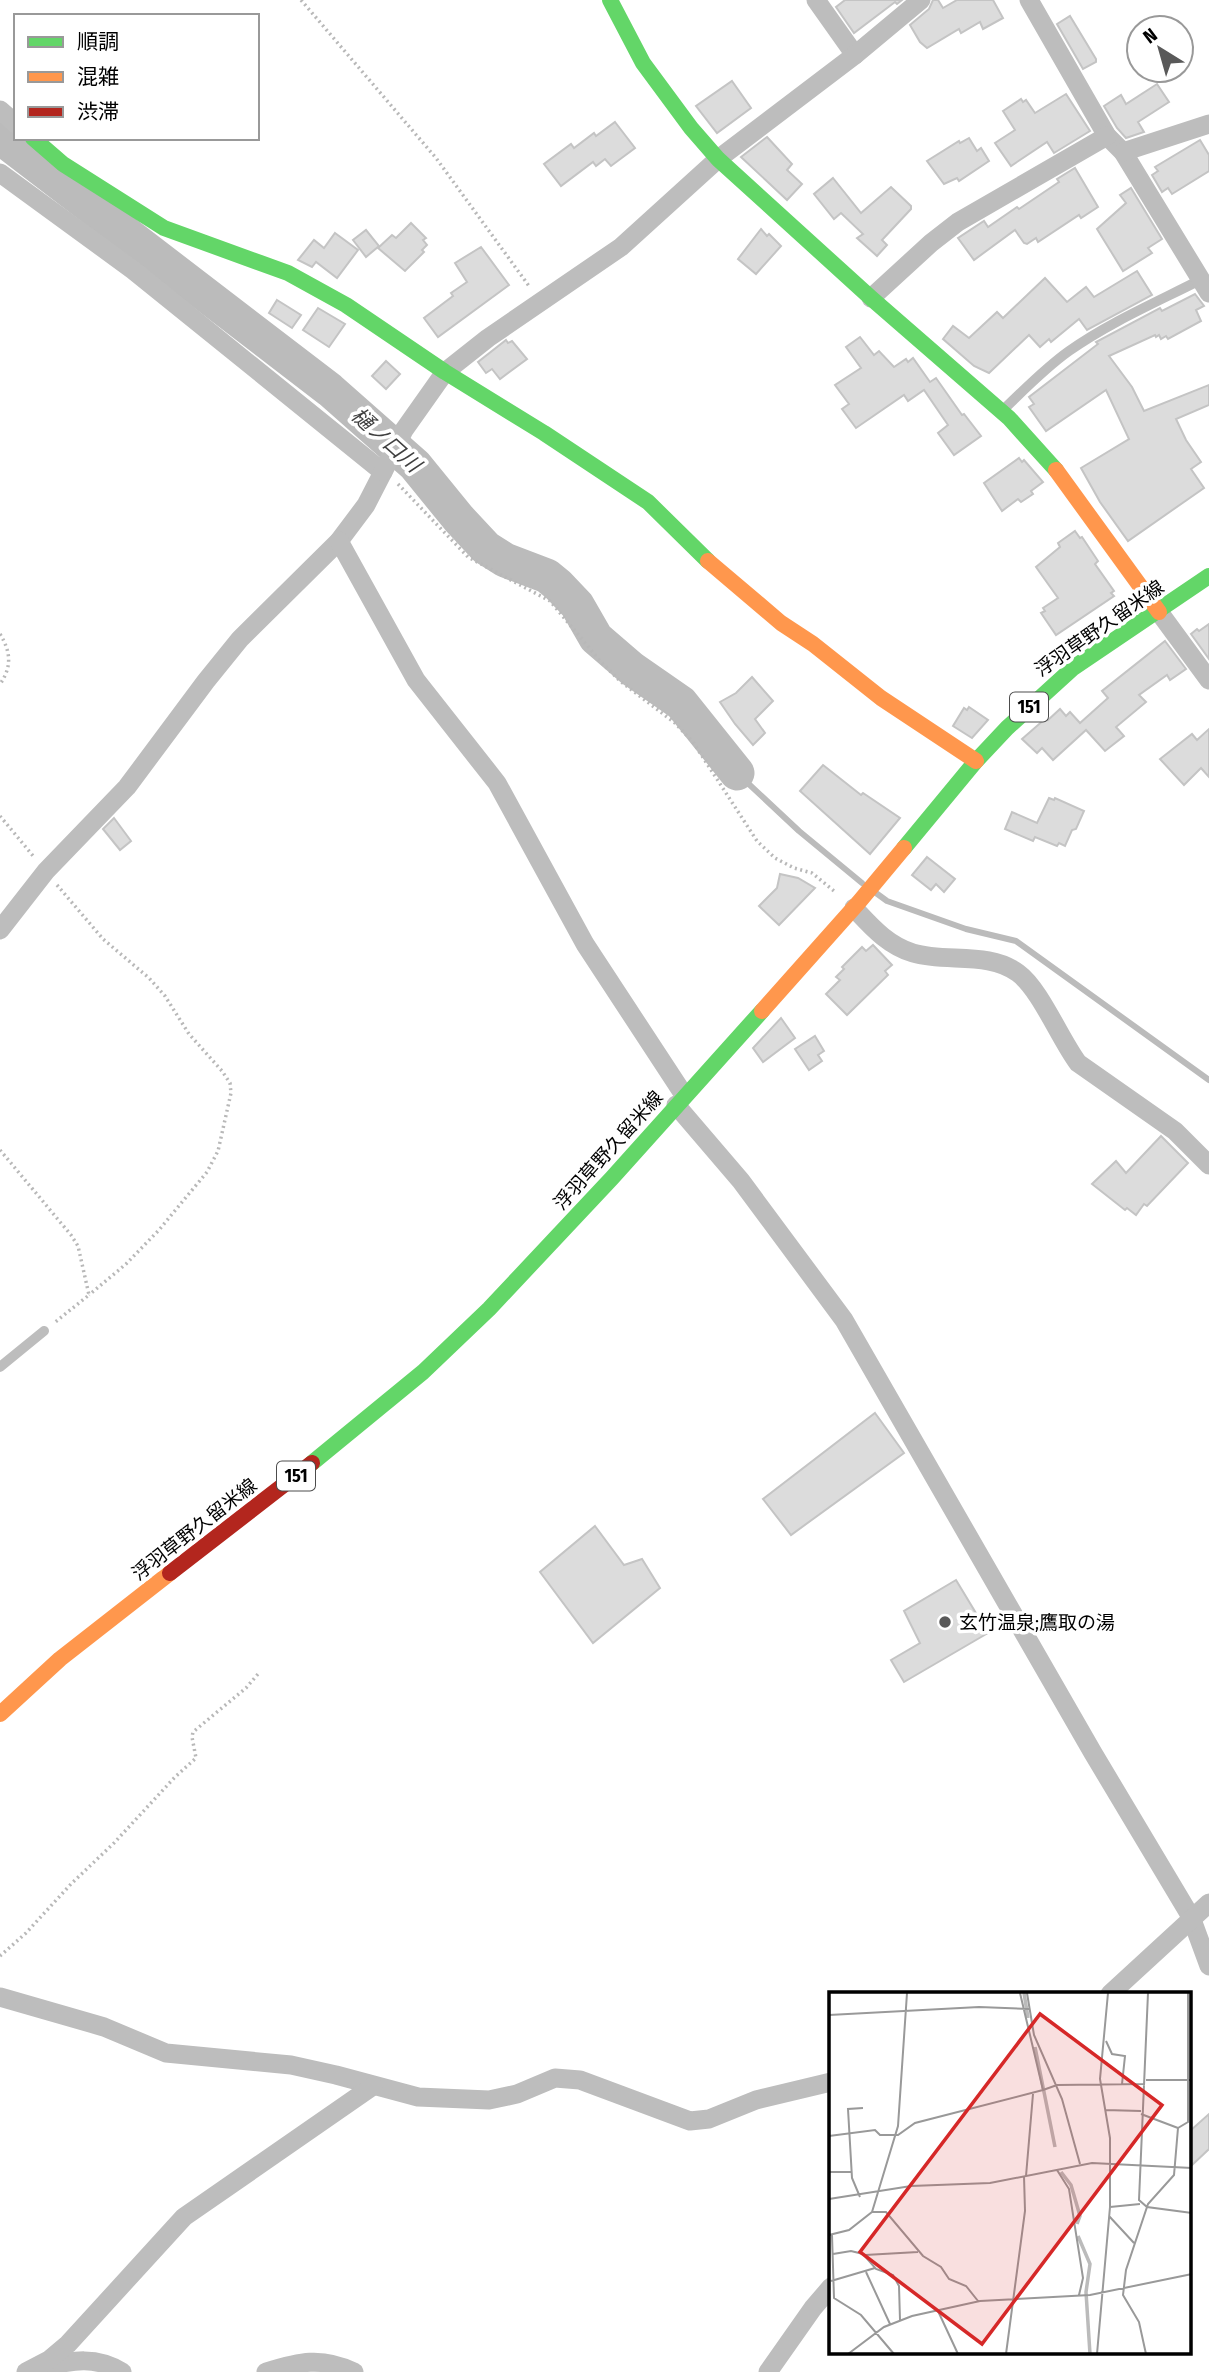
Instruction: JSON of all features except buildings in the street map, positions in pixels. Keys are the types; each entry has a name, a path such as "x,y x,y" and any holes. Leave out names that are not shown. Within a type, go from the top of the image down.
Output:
{"street":[{"path":"610,0 643,63 691,128 718,159 1002,412 1042,453 1209,680"},
{"path":"816,0 855,55"},
{"path":"0,930 46,871 127,787 240,639 339,541 366,505 404,430 445,372 488,338 621,247 718,159 855,55 921,0"},
{"path":"1029,0 1107,136 1123,152 1205,286"},
{"path":"0,110 14,122"},
{"path":"1123,152 1209,124"},
{"path":"871,298 958,222 1107,136"},
{"path":"35,140 63,164 164,228 288,273 346,305 445,372 544,433 648,502 694,549 781,623 813,644 881,698 976,761"},
{"path":"0,173 133,270 385,467"},
{"path":"339,541 416,680 497,783 584,944 680,1100 844,1320 1086,1741 1191,1917 1209,1966"},
{"name":"浮羽草野久留米線","path":"0,1714 60,1659 288,1483 423,1372 548,1248 856,905 976,761 1040,696 1073,668 1209,576"},
{"path":"856,905 880,935 905,949 915,953 995,962 1021,975 1078,1063 1175,1131 1209,1165"},
{"path":"1112,1992 1209,1903"},
{"path":"0,1997 104,2027 166,2053 290,2065 418,2097 489,2100 517,2094 555,2078 580,2080 690,2121 709,2119 756,2100 829,2082"},
{"path":"28,2371 49,2360 68,2344 184,2217 373,2086"},
{"path":"771,2371 813,2308 829,2289"},
{"path":"28,2371 72,2361 96,2361 122,2372"},
{"path":"266,2372 296,2363 318,2361 342,2366 354,2372"}],"lane":[{"path":"1002,412 1041,373 1098,332 1205,286"},
{"path":"0,1367 44,1331"}],"path":[{"path":"301,0 436,158 541,302"},
{"path":"385,467 451,542 468,557 550,601 620,681 676,723 693,742 757,841 775,858 794,868 812,873 856,905"},
{"path":"0,634 10,659 8,674 0,684"},
{"path":"0,816 103,939 149,978 165,996 189,1034 222,1071 230,1083 231,1093 218,1151 207,1172 126,1264 44,1331"},
{"path":"0,1150 78,1246 89,1295"},
{"path":"0,1956 114,1843 175,1777 192,1764 196,1758 193,1732 246,1688 258,1674"}],"waterway":[{"name":"樋ノ口川","path":"0,137 330,390 415,465 486,548 505,560 547,576 558,585 577,605 596,638 632,669 681,703 737,773"},
{"path":"737,773 799,831 862,883"},
{"path":"876,893 887,901 966,929 1016,941 1209,1080"}],"traffic: fast":[{"path":"610,0 643,63 691,128 718,159 871,298 1009,418 1056,470"},
{"path":"35,140 63,164 164,228 288,273 346,305 648,502 708,561"},
{"path":"904,848 976,761 1007,728 1073,668 1209,576"},
{"path":"312,1463 423,1372 489,1309 612,1178 762,1011"}],"traffic: slow":[{"path":"1056,470 1159,612"},
{"path":"708,561 781,623 813,644 881,698 976,761"},
{"path":"762,1011 904,848"},
{"path":"0,1714 60,1659 170,1573"}],"traffic: jam":[{"path":"170,1573 312,1463"}],"place":[{"name":"玄竹温泉;鷹取の湯","path":"945,1622"}]}
